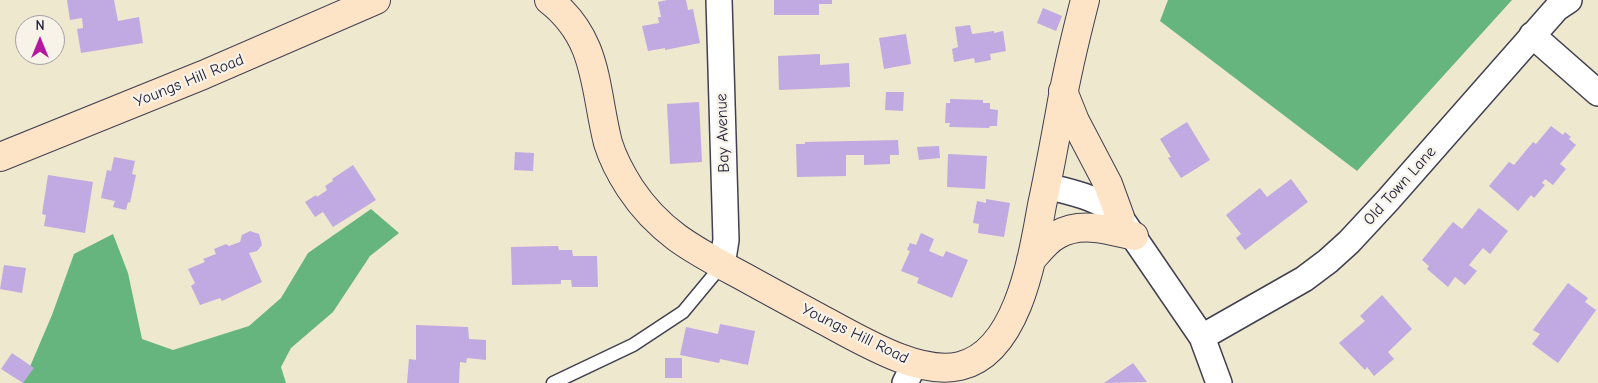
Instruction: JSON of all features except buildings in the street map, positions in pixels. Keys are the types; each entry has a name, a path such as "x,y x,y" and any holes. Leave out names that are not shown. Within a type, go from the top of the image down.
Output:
{"street":[{"name":"Youngs Hill Road","path":"0,157 203,75 376,0"},
{"name":"Youngs Hill Road","path":"549,0 568,16 584,42 594,71 613,158 645,208 667,231 679,241 722,265 874,346 910,373 962,366 982,355 991,348 1005,329 1014,312 1032,260 1063,91 1085,0"},
{"name":"Bay Avenue","path":"719,0 726,240 722,265"},
{"name":"Old Town Lane","path":"1202,337 1304,279 1335,255 1388,200 1532,35 1557,8 1569,0"},
{"path":"1532,35 1598,93"},
{"path":"1063,91 1075,121 1108,184 1127,226"},
{"path":"1046,186 1094,201 1113,210 1127,226 1202,337 1219,383"},
{"path":"1032,260 1048,241 1057,234 1070,230 1094,227 1127,226"}],"lane":[{"path":"553,383 633,345 683,312 722,265"}],"green space":[{"path":"1168,0 1512,0 1357,171 1160,21"},
{"path":"371,209 399,233 370,256 333,312 291,348 281,367 286,383 23,383 52,315 74,254 113,234 128,273 142,339 173,350 249,326 281,298 308,253"}]}
